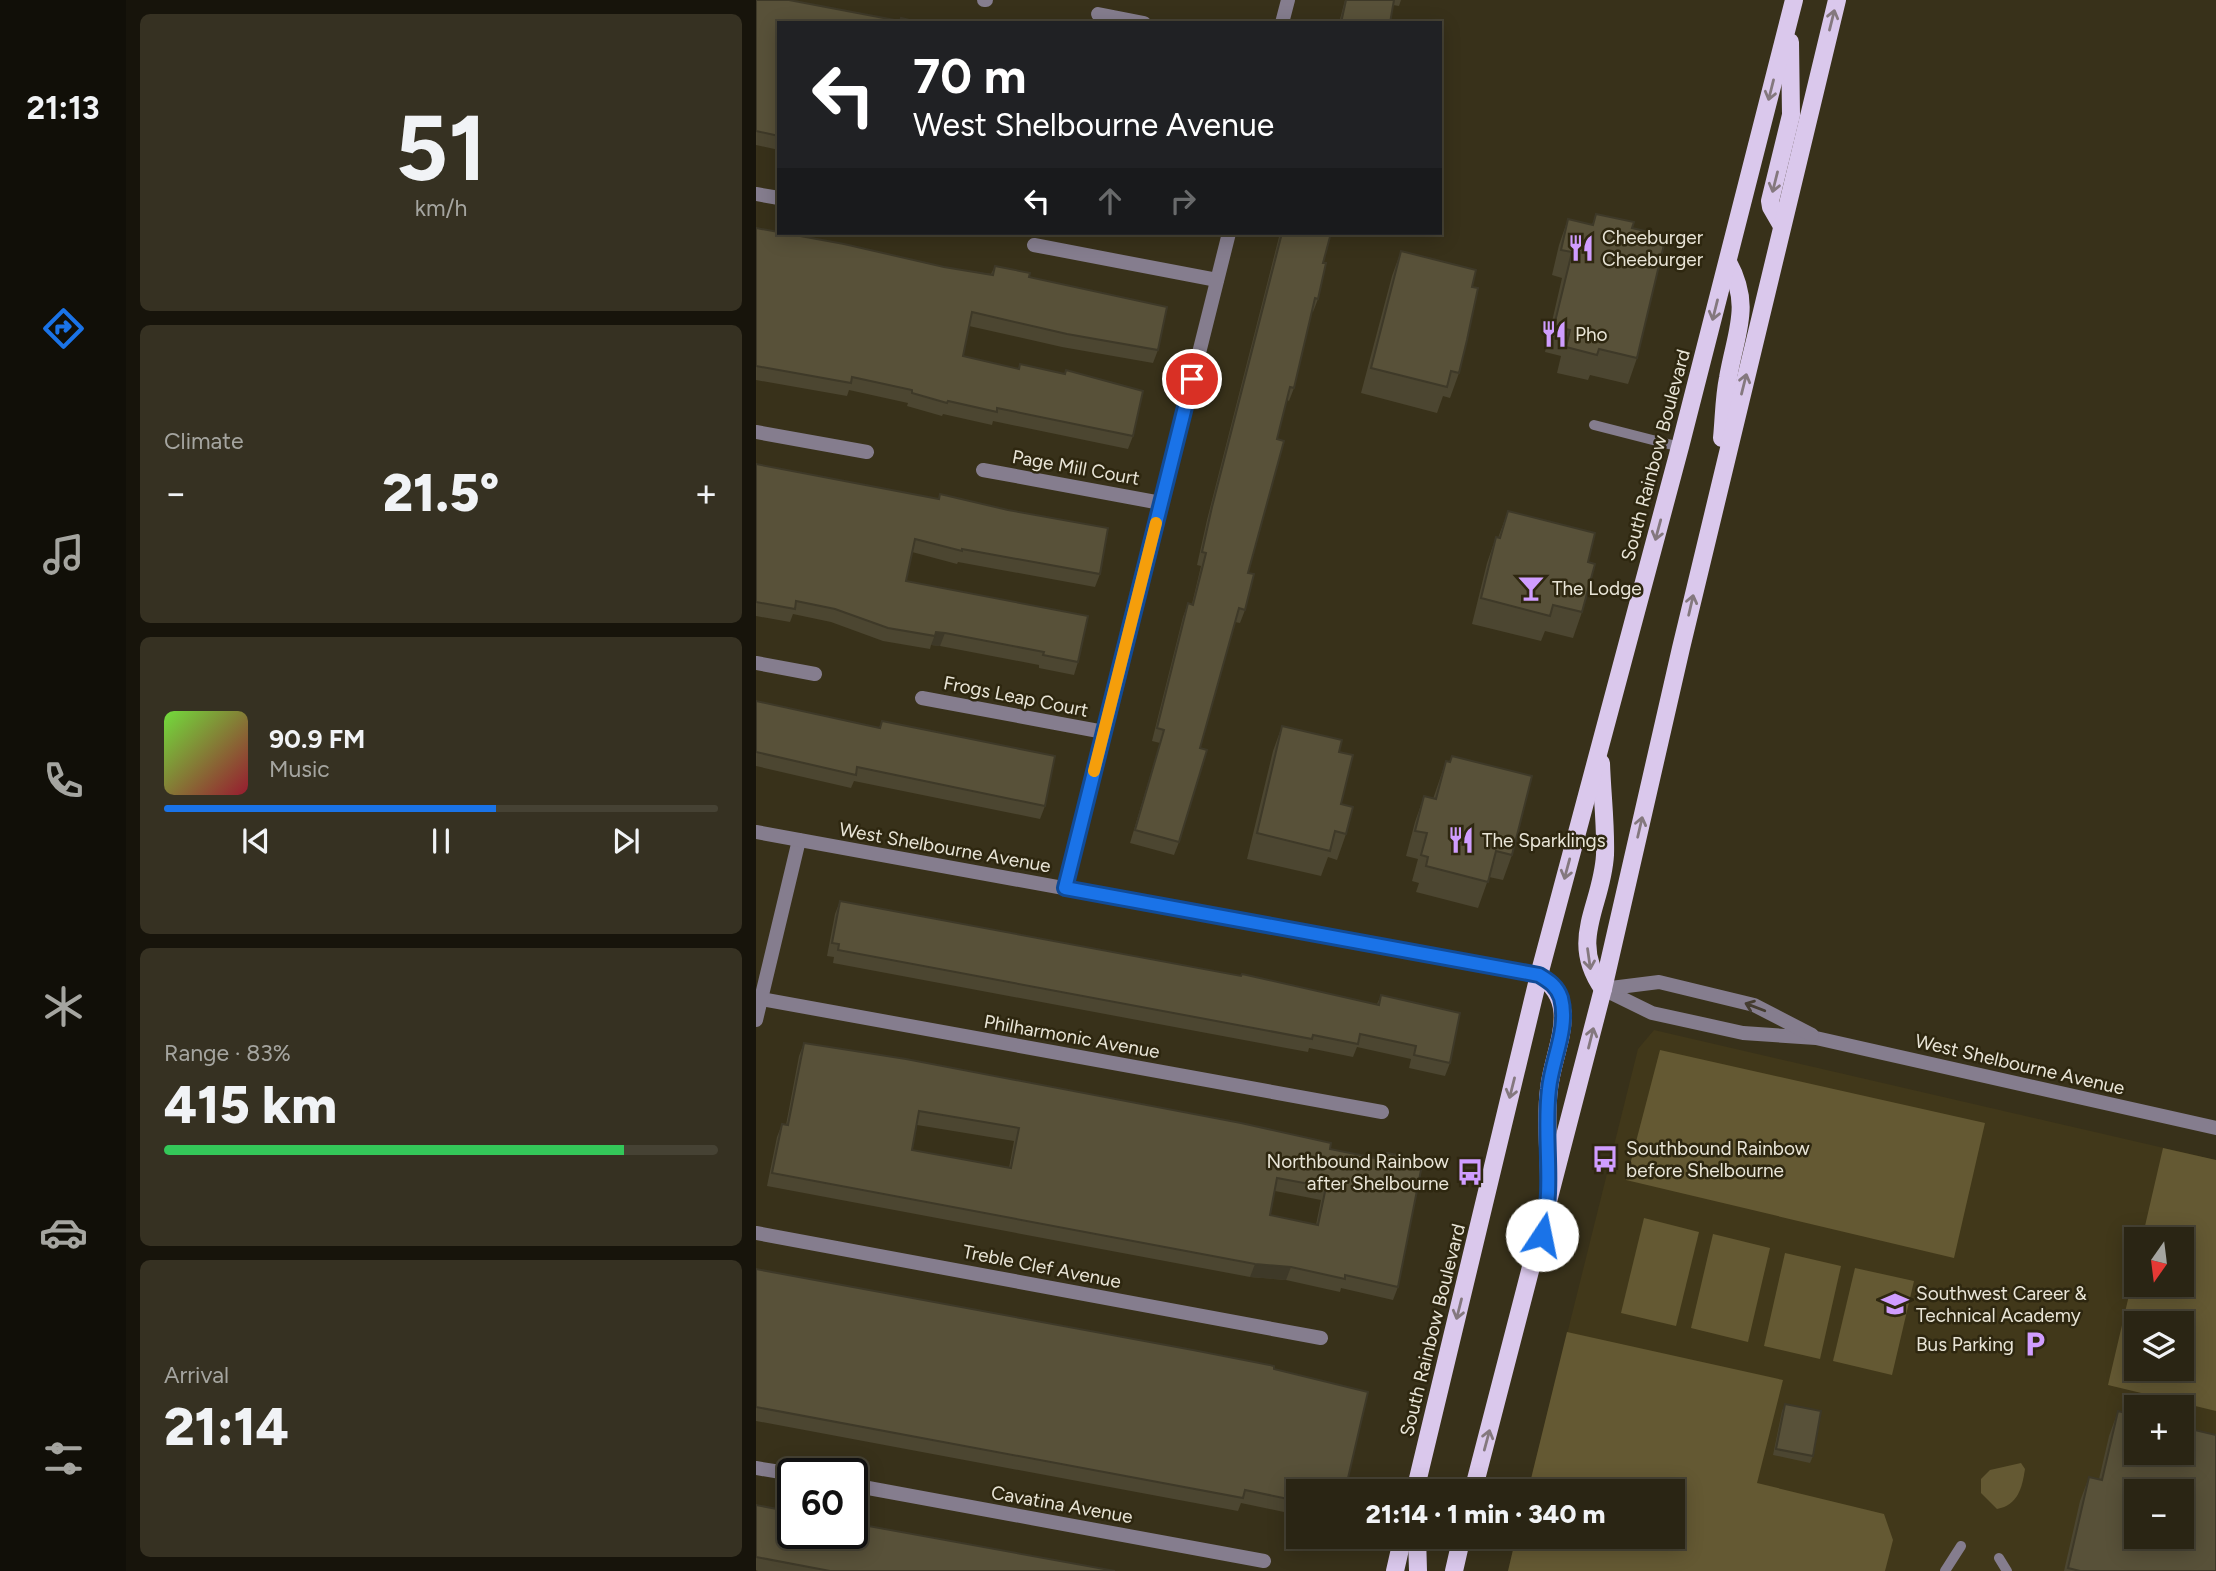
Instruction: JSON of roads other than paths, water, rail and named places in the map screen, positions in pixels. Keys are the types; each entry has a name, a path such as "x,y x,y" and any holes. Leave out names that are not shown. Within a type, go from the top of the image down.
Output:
{"main road":[{"path":"1477,1479 1549,1209 1603,989 1715,504 1837,0"},
{"path":"1782,226 1770,207 1770,201 1791,115 1792,9"},
{"name":"South Rainbow Boulevard","path":"1419,1479 1539,975 1680,447 1792,9"},
{"path":"1715,504 1727,379 1742,317 1738,280 1728,262"},
{"path":"1600,746 1605,857 1587,942 1590,970 1603,989"},
{"path":"1539,975 1554,984 1560,997 1563,1018 1549,1089 1549,1209"},
{"path":"1395,1571 1400,1549"},
{"path":"1417,1549 1418,1571"},
{"path":"1454,1571 1459,1549"}],"street":[{"path":"1282,21 1287,0"},
{"path":"1098,15 1132,21"},
{"path":"756,194 777,198"},
{"path":"1065,888 1228,235"},
{"path":"1034,245 1217,280"},
{"path":"756,432 867,452"},
{"name":"Page Mill Court","path":"983,470 1161,503"},
{"path":"756,663 815,674"},
{"name":"Frogs Leap Court","path":"922,698 1104,732"},
{"name":"West Shelbourne Avenue","path":"756,832 1539,975"},
{"path":"756,1020 759,998 799,840"},
{"name":"West Shelbourne Avenue","path":"1603,989 1658,982 1754,1005 1816,1038"},
{"name":"West Shelbourne Avenue","path":"1603,989 1644,1011 1704,1025 1743,1033 1816,1038 2216,1128"},
{"name":"Philharmonic Avenue","path":"759,998 1381,1112"},
{"name":"Treble Clef Avenue","path":"756,1233 1321,1338"},
{"path":"756,1468 777,1472"},
{"name":"Cavatina Avenue","path":"868,1488 1264,1561"}],"lane":[{"path":"1594,425 1680,447"},
{"path":"1945,1571 1961,1546"},
{"path":"1999,1558 2007,1571"}],"place":[{"name":"Cheeburger Cheeburger","path":"1581,248"},
{"name":"Pho","path":"1554,334"},
{"name":"The Lodge","path":"1531,588"},
{"name":"The Sparklings","path":"1461,840"},
{"name":"Southbound Rainbow before Shelbourne","path":"1605,1159"},
{"name":"Northbound Rainbow after Shelbourne","path":"1470,1172"},
{"name":"Southwest Career & Technical Academy","path":"1895,1304"},
{"name":"Bus Parking","path":"2035,1344"}]}
